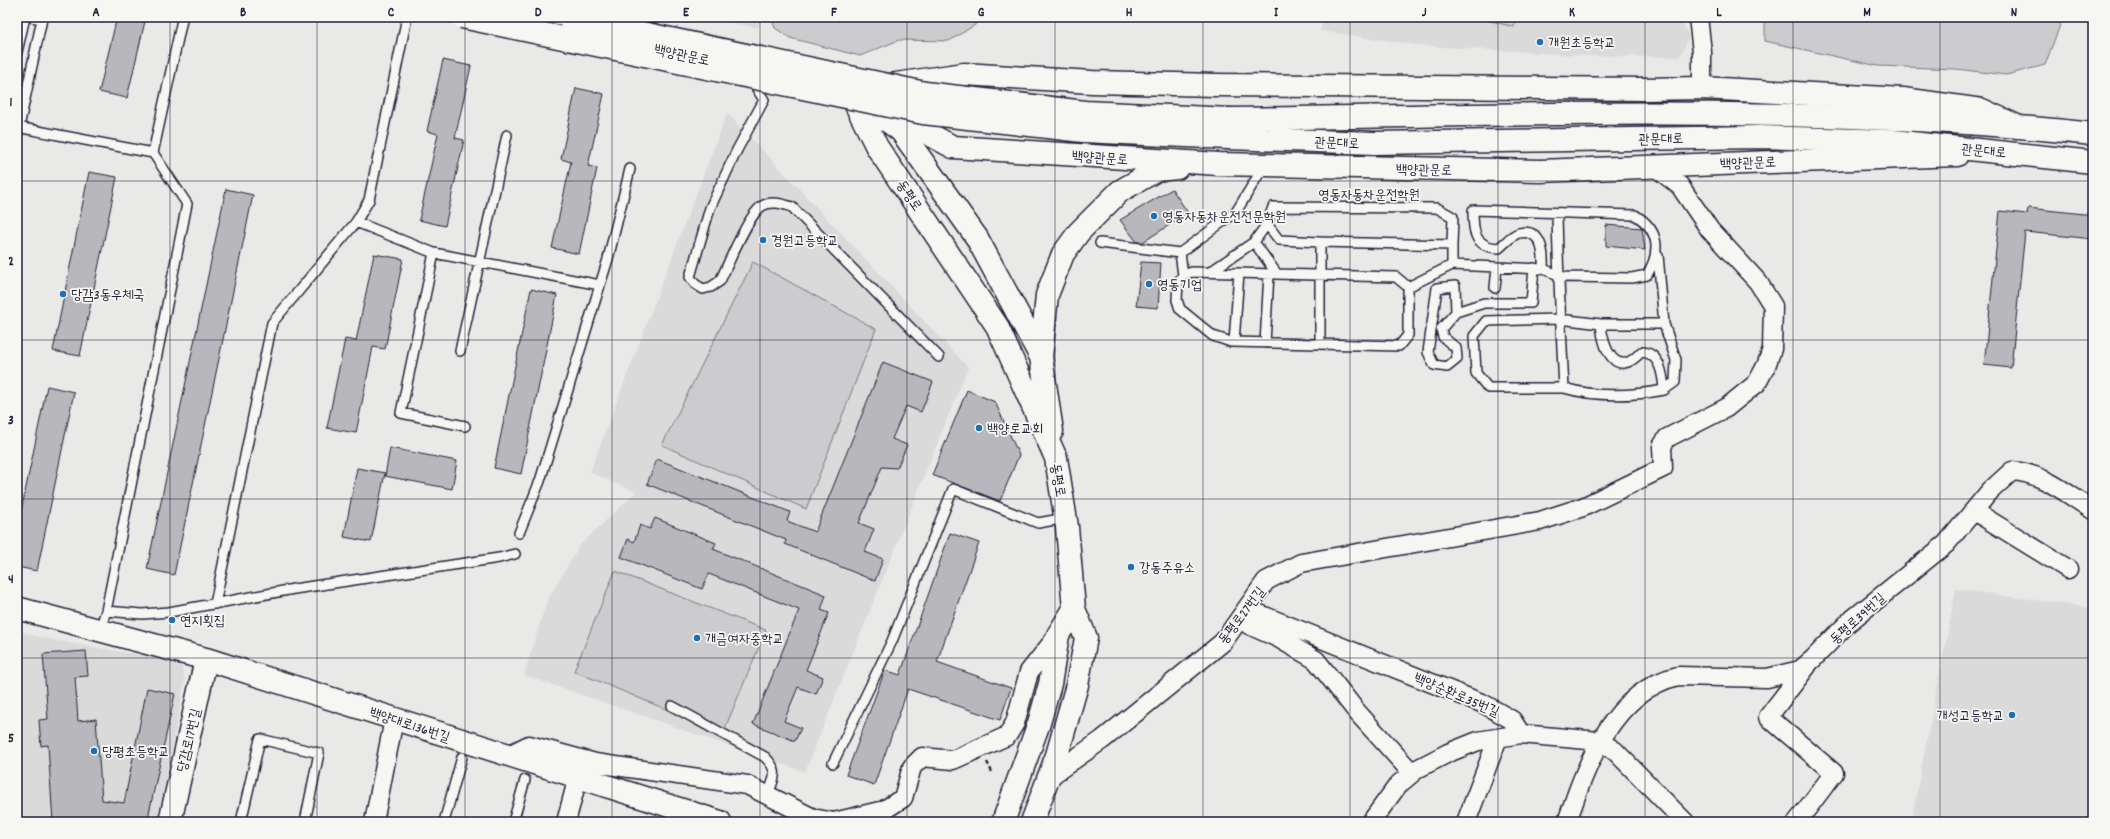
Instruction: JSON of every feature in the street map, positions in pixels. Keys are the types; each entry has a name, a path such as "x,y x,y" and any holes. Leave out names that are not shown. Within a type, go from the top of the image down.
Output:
{"main road":[{"path":"462,17 923,113 1083,131 1229,128"},
{"name":"백양관문로","path":"515,17 849,91 953,147 1219,164 1540,172 1654,166 2014,153"},
{"path":"567,17 925,92 1229,128"},
{"name":"백양관문로","path":"849,91 964,74 1092,82 1216,85 1643,89 1702,88 1903,99 1982,110 2018,126"},
{"name":"동평로","path":"849,91 901,131 977,238 1041,357"},
{"name":"동평로","path":"849,91 877,147 997,326 1056,458 1066,518 1074,610 1086,638 1077,685 1049,777 1032,822"},
{"name":"관문대로","path":"1229,128 1750,114 1879,118 2018,126 2093,134"},
{"name":"관문대로","path":"1229,128 1375,143 1760,137 1892,141 2093,162"},
{"path":"1056,458 1041,357 1047,295 1063,254 1079,232 1120,191 1157,170 1219,164"},
{"name":"백양대로136번길","path":"17,608 103,620 206,659 720,822"},
{"path":"1003,822 1039,723 1050,684 1058,635 1074,610"},
{"name":"당감로17번길","path":"170,822 206,659"}],"street":[{"path":"1698,17 1702,52 1702,88"},
{"name":"동평로27번길","path":"1049,777 1102,740 1223,642 1266,581 1301,563 1540,521 1583,507 1663,468 1662,446 1667,438 1726,408 1757,383 1766,366 1772,349 1773,306 1758,282 1710,230 1680,186 1654,166"},
{"name":"동평로39번길","path":"1567,822 1591,756 1599,741 1630,703 1643,690 1666,679 1678,676 1767,678 1800,670 1849,622 1946,544 2001,479 2012,471 2025,472 2038,476 2093,510"},
{"path":"1974,510 2068,569"},
{"path":"1247,608 1249,625 1278,638 1316,660 1356,712 1412,773"},
{"name":"백양순환로35번길","path":"1247,608 1484,704 1512,720 1521,734"},
{"path":"509,755 529,745 595,763 747,785 813,818 834,822 884,810 903,798 912,767 922,757 953,760 1007,736 1014,724 1029,672 1058,635"},
{"path":"1797,822 1834,773 1768,717 1812,659"},
{"path":"374,822 394,719"},
{"path":"1371,822 1398,785 1412,773 1448,753 1478,742 1521,734 1599,741 1615,751 1685,822"},
{"path":"1468,822 1498,738"},
{"path":"566,822 578,777"}],"lane":[{"path":"17,52 24,17"},
{"path":"31,17 42,19 18,127 153,153 187,204 103,620"},
{"path":"215,604 272,323 364,211 372,190 407,17"},
{"path":"153,153 182,20"},
{"path":"744,68 764,100 737,150 710,208 690,277 695,284 703,289 711,287 720,281 752,216 763,205 779,203 792,207 939,357"},
{"path":"460,351 478,262 486,234 507,135"},
{"path":"1100,243 1180,253 1236,212 1264,165"},
{"path":"518,533 540,481 608,259 630,168"},
{"name":"영동자동차운전학원","path":"1210,272 1254,242 1268,224 1273,207 1437,208 1453,217 1452,265"},
{"path":"1543,269 1542,245 1537,238 1529,233 1518,233 1499,248 1487,248 1477,239 1473,227 1473,210 1635,215 1646,221 1653,232 1657,249 1664,324 1676,360 1675,382 1664,390 1649,393 1584,394 1564,388 1488,388 1476,373 1474,355 1474,336 1486,321 1560,319 1601,324 1664,324"},
{"path":"1557,212 1558,275 1564,388"},
{"path":"356,222 434,253 600,285"},
{"path":"1268,224 1279,240 1452,245"},
{"path":"1254,242 1273,274 1265,343"},
{"path":"1320,242 1320,344"},
{"path":"1408,287 1452,265 1534,268 1543,269 1564,277 1632,278 1647,275 1652,266 1657,249"},
{"path":"434,253 401,414 465,426"},
{"path":"1180,253 1183,275"},
{"path":"1495,288 1497,267"},
{"path":"1456,312 1455,286 1437,288 1428,352 1434,365 1447,367 1457,359 1456,348 1443,337 1441,329 1456,312 1484,303 1531,303 1534,268"},
{"path":"1192,272 1396,277 1408,287 1408,335 1399,346 1234,342 1213,336 1180,309 1177,300 1178,283 1183,275 1192,272"},
{"path":"1234,342 1239,273"},
{"path":"1601,324 1602,339 1615,362 1624,364 1634,360 1640,352 1647,352 1655,358 1662,370 1664,390"},
{"path":"833,763 892,641 953,489 1038,523 1066,518"},
{"name":"백양대로136번길","path":"103,620 142,614 169,612 294,588 499,558 515,554"},
{"path":"672,706 765,757 774,766 776,772 768,795"},
{"path":"241,822 260,739 319,753 305,822"},
{"path":"444,822 462,757"},
{"path":"513,822 525,780"}],"shaded area":[{"path":"704,17 762,17 758,28"},
{"path":"771,17 978,17 975,25 949,41 899,40 860,56 790,38 775,28"},
{"name":"개원초등학교","path":"1324,17 1680,17 1689,37 1680,57 1592,56 1425,46 1320,31"},
{"path":"1475,17 1517,17 1514,27"},
{"path":"1765,17 2063,17 2045,65 2006,75 1956,69 1878,66 1765,41"},
{"name":"경원고등학교","path":"727,113 968,367 805,772 524,675 547,601 579,546 636,492 590,472"},
{"path":"753,262 876,329 806,509 662,445"},
{"path":"615,571 766,630 723,733 574,671"},
{"name":"개성고등학교","path":"1956,589 2093,608 2093,822 1911,822"},
{"name":"당평초등학교","path":"17,631 53,640 180,662 185,680 158,822 17,822"}],"building":[{"path":"117,17 146,17 127,98 99,92"},
{"path":"443,60 471,66 455,138 464,140 445,226 419,220 438,134 427,131"},
{"path":"576,88 604,94 588,166 597,168 579,254 552,248 571,162 561,159"},
{"path":"89,172 117,177 80,356 53,351"},
{"path":"226,189 253,195 174,575 147,569"},
{"name":"영동자동차운전전문학원","path":"1172,189 1188,213 1143,242 1137,242 1120,220"},
{"path":"2028,208 2093,215 2093,239 2025,232 2011,368 1984,365 2000,211 2027,214"},
{"path":"1606,225 1642,228 1645,250 1606,246"},
{"path":"374,254 403,259 385,349 373,347 356,433 327,428 345,339 356,341"},
{"name":"영동기업","path":"1141,262 1161,263 1158,308 1136,306"},
{"path":"531,289 557,295 521,474 494,468"},
{"path":"883,362 933,382 921,412 906,406 892,439 907,445 897,468 882,467 859,523 874,529 865,552 883,559 875,581 785,544 786,540 647,484 657,459 790,512 787,521 815,532"},
{"path":"47,386 74,392 37,571 17,567 17,531"},
{"name":"백양로교회","path":"967,390 995,402 1019,455 1000,501 932,475"},
{"path":"390,448 457,461 452,489 385,476"},
{"path":"357,468 385,473 371,542 344,537"},
{"path":"655,518 716,543 713,549 826,595 821,610 829,613 806,670 823,677 816,694 798,687 784,721 801,728 795,741 753,724 799,610 709,574 702,589 621,557 628,539 634,542 640,525 650,529"},
{"path":"950,533 979,543 937,662 1011,688 1000,720 908,689 874,785 846,775 885,670 900,675"},
{"path":"86,651 88,676 75,677 78,721 96,719 102,800 124,803 147,688 175,694 147,822 53,822 48,745 41,746 39,720 48,719 43,654"}],"place":[{"name":"개원초등학교","path":"1540,42"},
{"name":"영동자동차운전전문학원","path":"1154,216"},
{"name":"경원고등학교","path":"763,240"},
{"name":"영동기업","path":"1149,284"},
{"name":"당감3동우체국","path":"63,294"},
{"name":"백양로교회","path":"979,428"},
{"name":"강동주유소","path":"1131,567"},
{"name":"연지횟집","path":"172,620"},
{"name":"개금여자중학교","path":"697,638"},
{"name":"개성고등학교","path":"2012,715"},
{"name":"당평초등학교","path":"94,751"}]}
